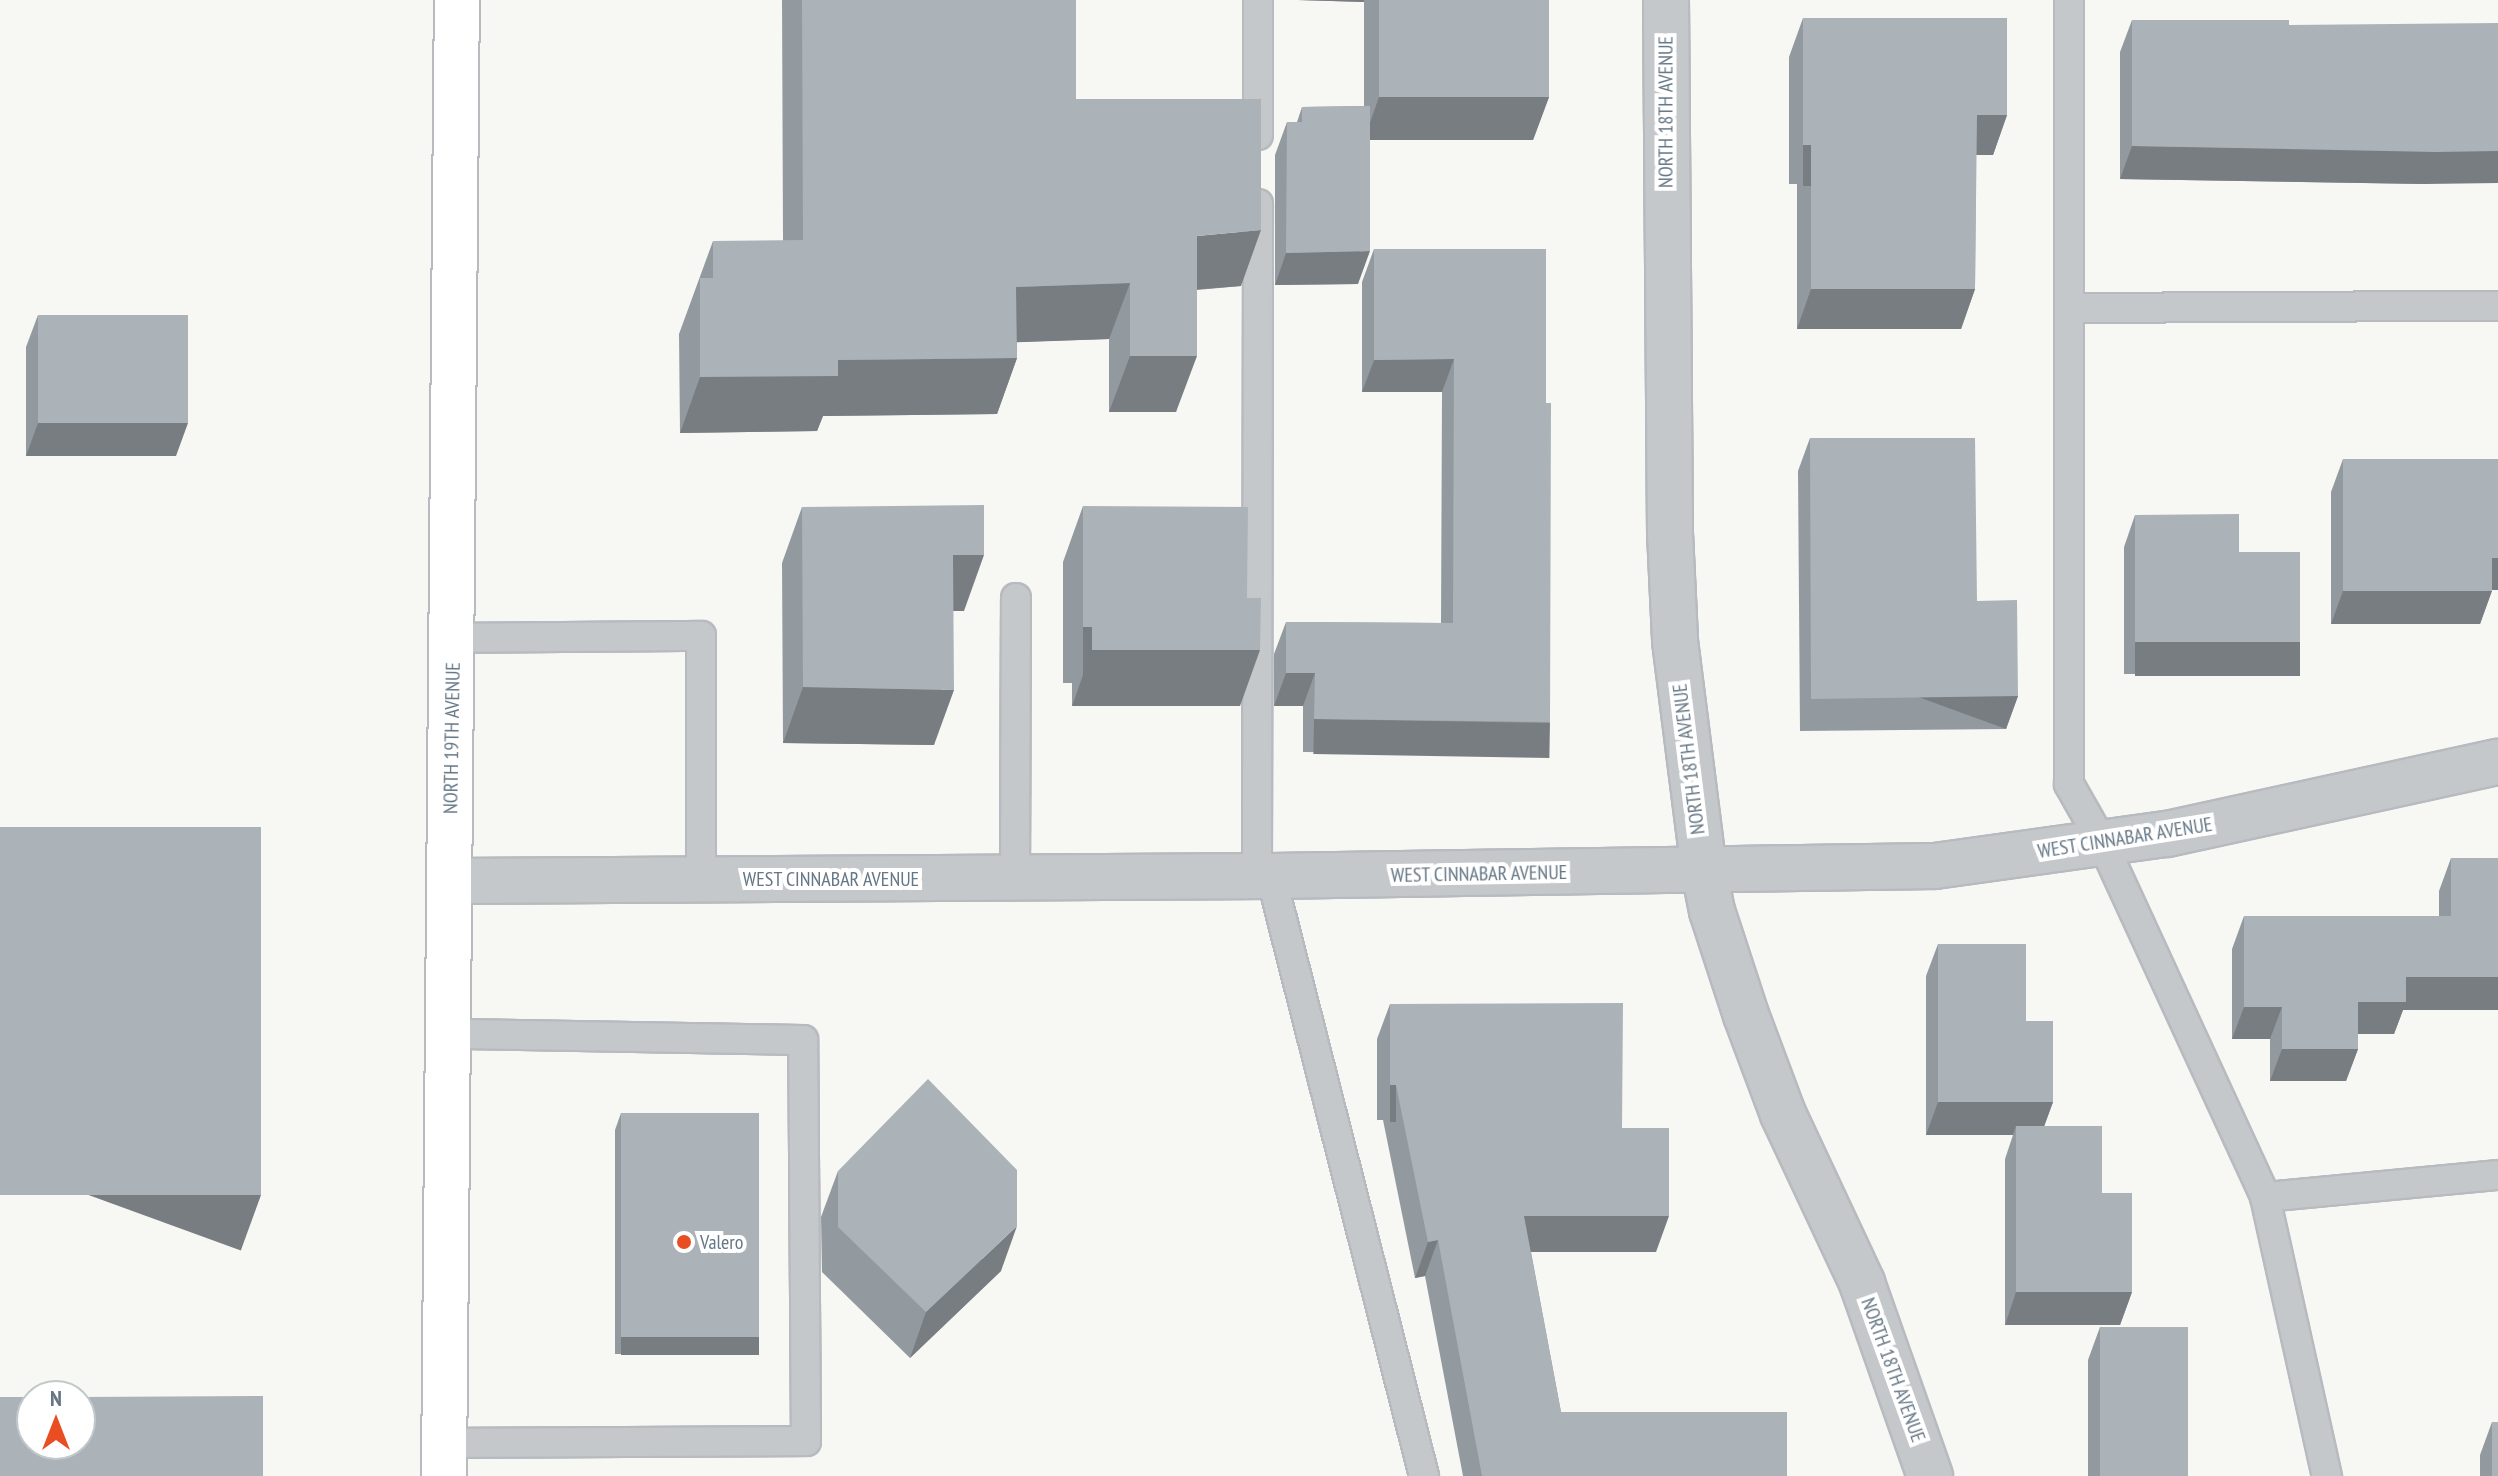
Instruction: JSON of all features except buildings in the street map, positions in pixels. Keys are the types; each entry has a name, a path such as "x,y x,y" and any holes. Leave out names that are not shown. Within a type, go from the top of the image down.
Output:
{"main road":[{"name":"NORTH 19TH AVENUE","path":"444,1459 454,638 457,0"}],"street":[{"name":"NORTH 18TH AVENUE","path":"1666,0 1670,533 1675,641 1704,871 1712,911 1746,1015 1783,1114 1862,1283 1930,1476"},
{"name":"WEST CINNABAR AVENUE","path":"450,881 1264,876 1935,866 2103,844 2498,762"}],"lane":[{"path":"1258,0 1264,876 1424,1476"},
{"path":"2069,0 2069,784 2103,844 2265,1197 2327,1476"},
{"path":"2070,308 2498,306"},
{"path":"1015,878 1016,598"},
{"path":"454,638 701,636 701,880"},
{"path":"444,1459 806,1441 803,1040 449,1034"},
{"path":"2265,1197 2498,1175"}],"place":[{"name":"Valero","path":"684,1242"}]}
